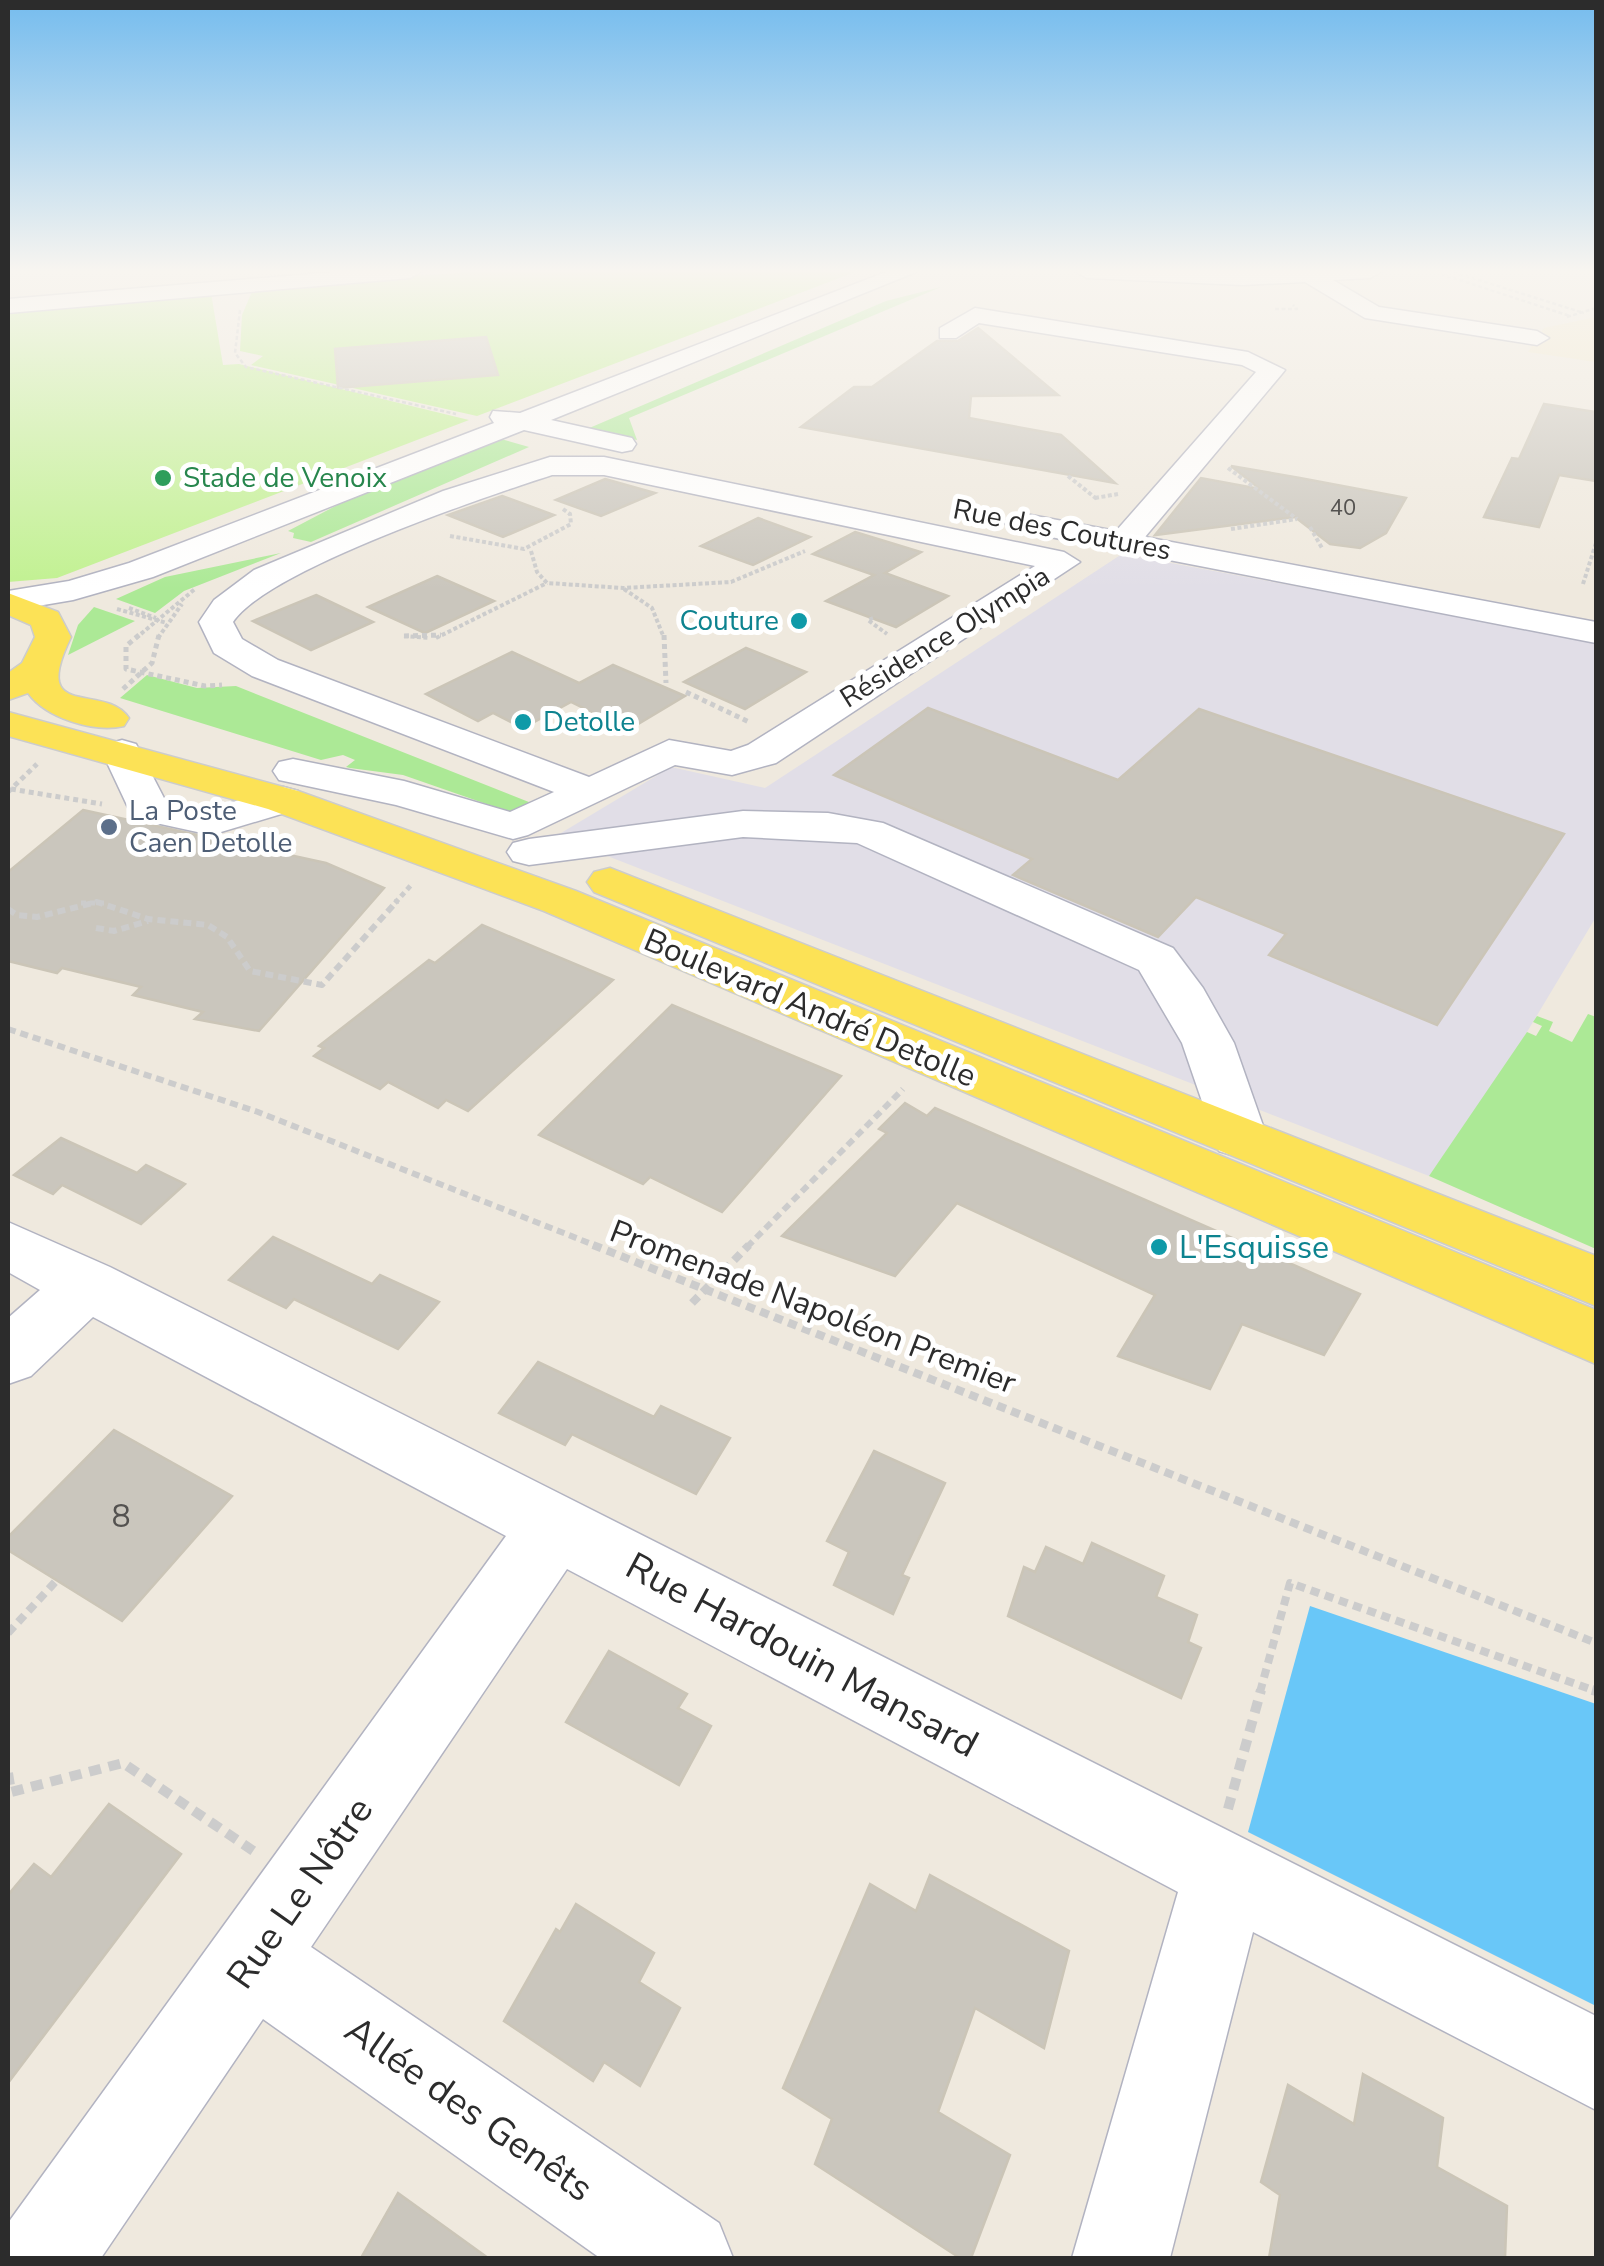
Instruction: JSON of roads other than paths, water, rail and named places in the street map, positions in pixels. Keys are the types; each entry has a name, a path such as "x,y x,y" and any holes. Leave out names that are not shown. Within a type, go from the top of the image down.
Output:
{"main road":[{"name":"Boulevard André Detolle","path":"8,602 46,619 32,665 44,692 63,705 288,785 560,901 1239,1137 1596,1282"},
{"name":"Boulevard André Detolle","path":"8,724 122,752 288,785 529,852 854,1004 1596,1338"}],"street":[{"path":"505,420 611,378"},
{"path":"32,665 100,598 169,564 193,536 625,378"},
{"path":"1064,562 1111,539 1265,378"},
{"name":"Rue des Coutures","path":"505,420 1596,632"},
{"path":"630,472 664,452"},
{"name":"Résidence Olympia","path":"584,465 630,472 1064,562 762,754 732,763 668,752 591,792 265,668 227,645 216,622 226,607 266,578 316,554 536,468 584,465"},
{"path":"8,602 169,564 286,547 316,554"},
{"path":"122,752 148,809 211,822 288,785 404,794 512,826 591,792"},
{"path":"529,852 738,827 838,826 868,832 1156,959 1181,988 1217,1058 1239,1137"},
{"name":"Rue Hardouin Mansard","path":"8,1245 1596,2064"},
{"path":"8,1357 88,1284"},
{"name":"Rue Le Nôtre","path":"43,2258 288,1983 555,1526"},
{"path":"1120,2258 1224,1875"},
{"name":"Allée des Genêts","path":"288,1983 684,2258"}],"water":[{"path":"1310,1606 1596,1704 1596,2006 1248,1832"}],"place":[{"name":"Stade de Venoix","path":"163,478"},
{"name":"Couture","path":"799,621"},
{"name":"Detolle","path":"523,722"},
{"name":"La Poste Caen Detolle","path":"109,827"},
{"name":"L'Esquisse","path":"1159,1247"}]}
